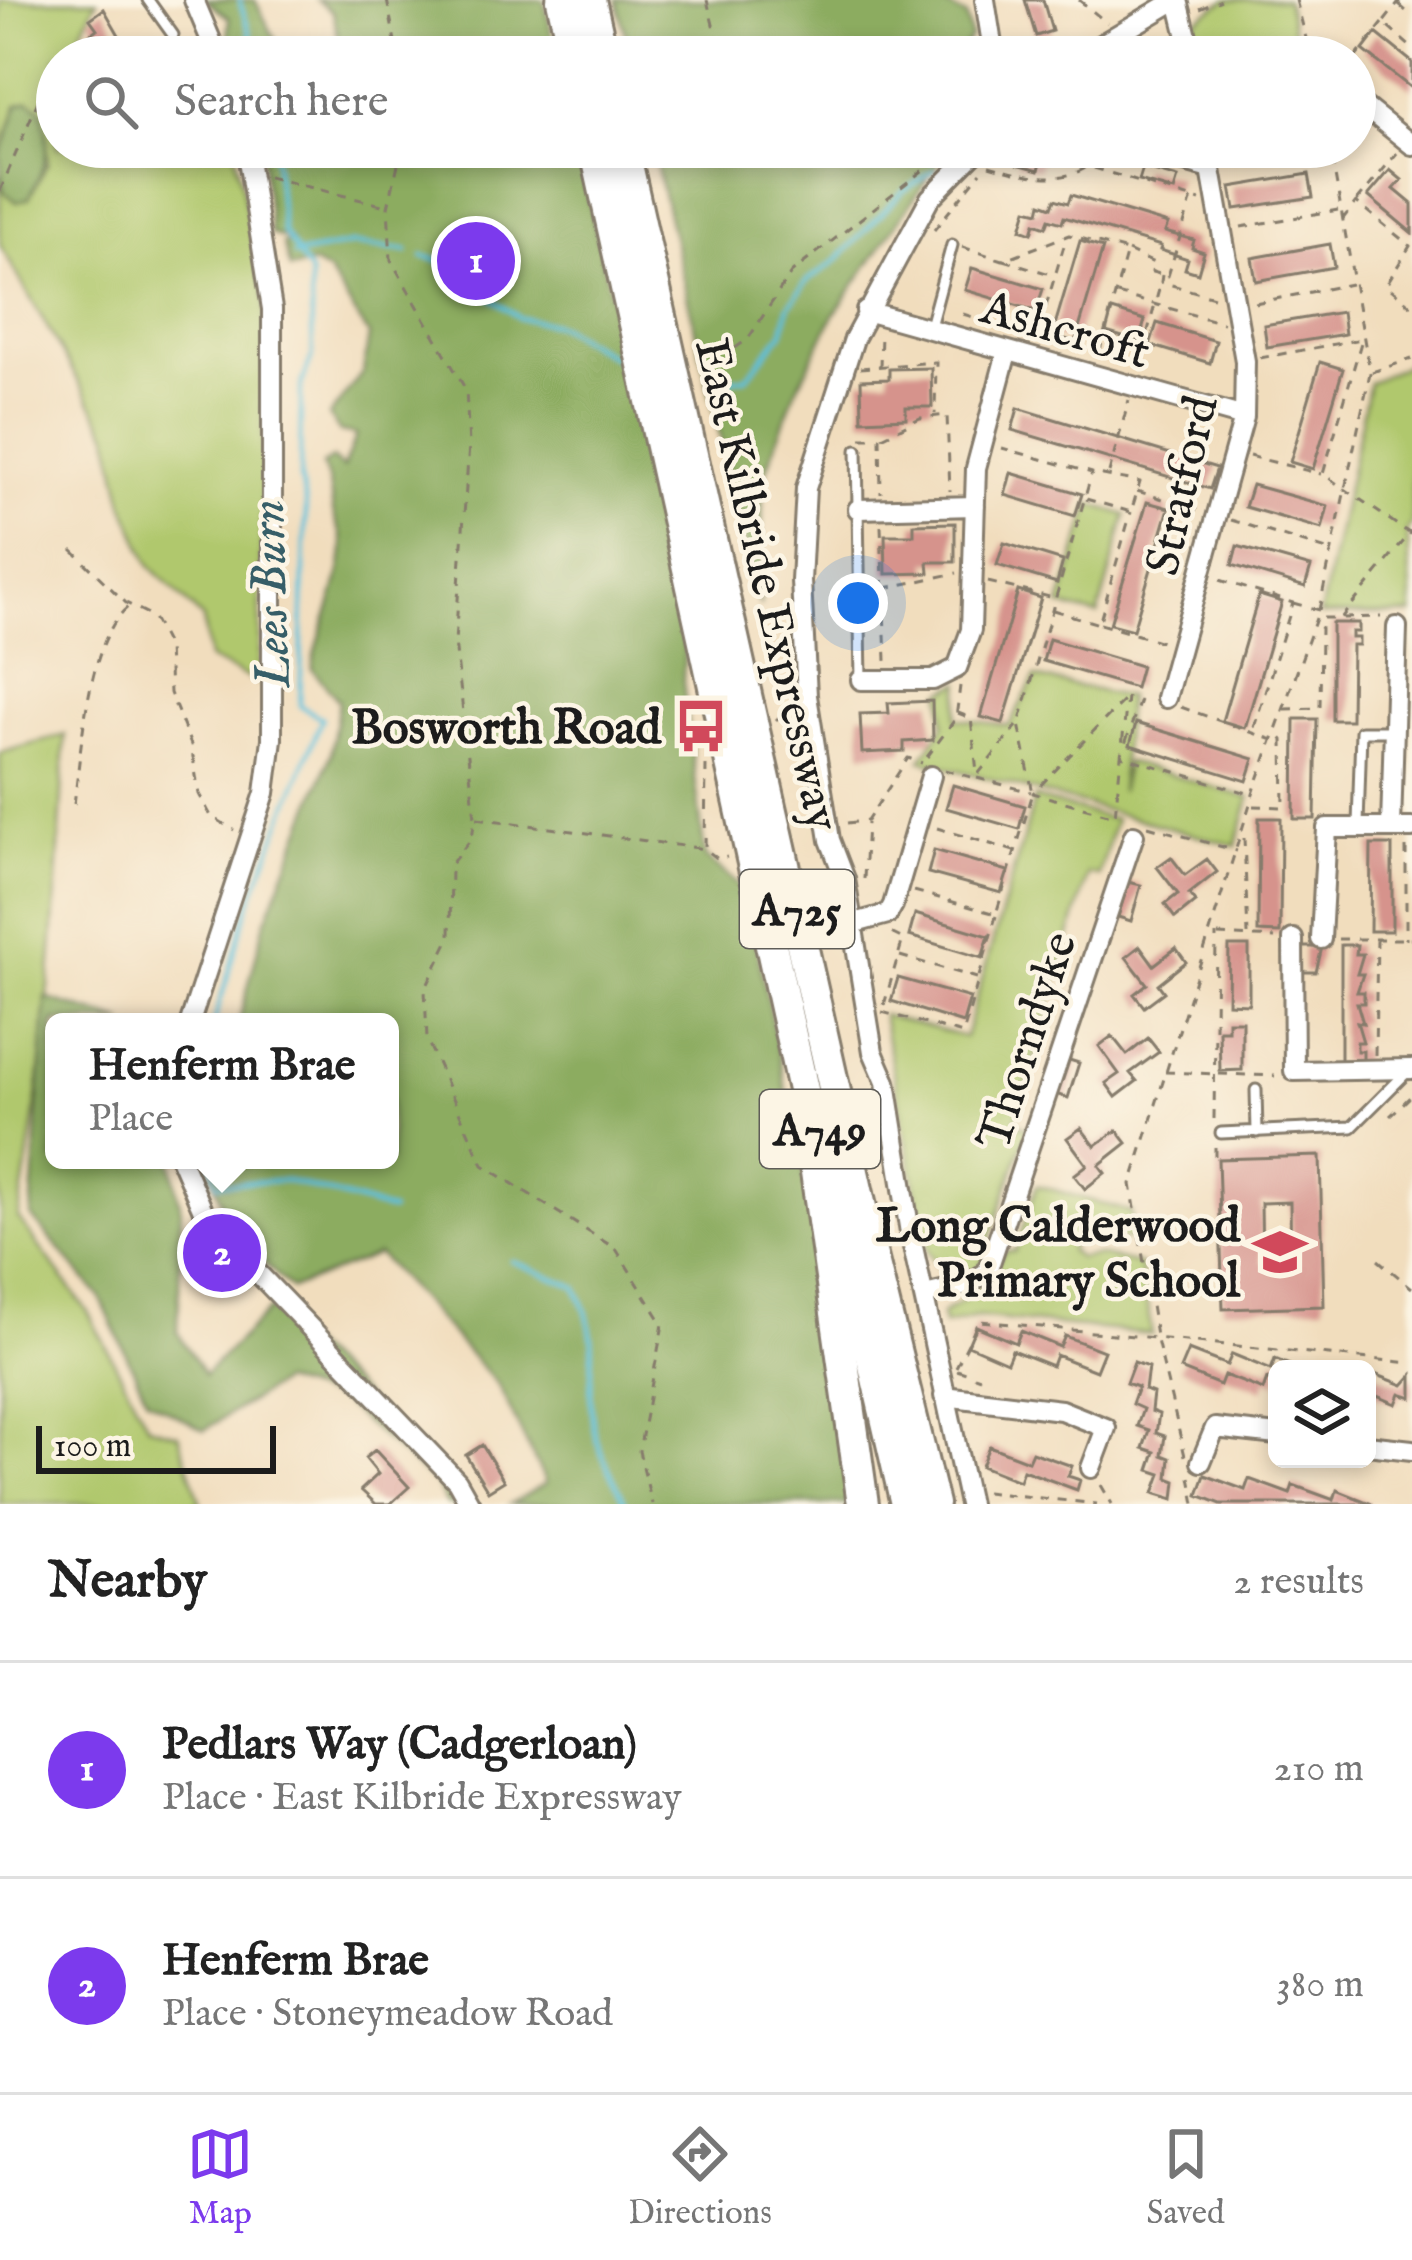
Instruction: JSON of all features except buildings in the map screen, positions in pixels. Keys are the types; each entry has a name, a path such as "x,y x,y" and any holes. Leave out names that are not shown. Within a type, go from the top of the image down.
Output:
{"main road":[{"path":"562,0 570,36"},
{"path":"590,0 598,36"},
{"name":"East Kilbride Expressway","path":"601,168 905,1504"},
{"name":"East Kilbride Expressway","path":"627,168 733,748 807,1108 863,1504"},
{"name":"East Kilbride Expressway","path":"733,748 871,1252 933,1504"},
{"name":"East Kilbride Expressway","path":"871,1252 922,1504"}],"street":[{"path":"194,0 209,36"},
{"path":"985,0 991,36"},
{"path":"1112,36 1179,6 1187,36"},
{"path":"1376,116 1410,143"},
{"path":"193,1013 251,840 272,739 272,309 249,168"},
{"path":"967,1497 925,1295 860,923 830,840 807,696 801,581 806,488 844,367 876,314 930,198 969,168"},
{"name":"Stratford","path":"1165,699 1244,417 1245,361 1211,168"},
{"name":"Ashcroft","path":"876,314 1244,417"},
{"path":"861,680 933,680 957,668 971,630 975,506 983,442 1007,352"},
{"path":"859,509 975,506"},
{"path":"1322,939 1327,829 1403,828 1394,731 1397,622"},
{"path":"860,923 889,914 918,822 927,770"},
{"name":"Thorndyke","path":"925,1295 968,1285 987,1272 1134,835"},
{"path":"1293,939 1294,1071 1411,1069"},
{"path":"185,1169 207,1220 457,1481 470,1504"},
{"path":"944,1396 1061,1410 1106,1428 1091,1468"},
{"path":"1201,1462 1215,1427 1268,1434"},
{"path":"1376,1446 1412,1450"}],"lane":[{"path":"148,0 173,34"},
{"path":"929,330 952,244"},
{"path":"858,444 861,680"},
{"path":"1358,825 1360,731 1394,731"},
{"path":"1221,1133 1352,1127 1411,1069"},
{"path":"1256,1090 1257,1132"}],"path":[{"path":"387,0 394,36"},
{"path":"707,0 716,36"},
{"path":"1079,0 1115,34"},
{"path":"1179,6 1221,0"},
{"path":"1296,0 1305,36"},
{"path":"1373,36 1399,2 1412,16"},
{"path":"1383,23 1412,48"},
{"path":"0,191 36,106"},
{"path":"1342,220 1410,143"},
{"path":"397,168 388,206 391,260 466,390 469,445 455,642 475,817 472,838 451,864 450,938 425,990 427,1040 483,1165 616,1250 663,1324 639,1451 652,1504"},
{"path":"700,351 731,352 748,339 791,273 926,168"},
{"path":"933,231 976,168"},
{"path":"1014,168 1049,182 1090,168"},
{"path":"1096,168 1217,206"},
{"path":"1196,1504 1156,1336 1132,1184 1163,1072 1239,852 1253,795 1319,610 1370,373 1333,168"},
{"path":"266,178 388,206"},
{"path":"1003,260 1067,236 1154,262 1152,272 1168,276 1192,198"},
{"path":"1356,202 1410,246 1386,285 1412,306"},
{"path":"1222,230 1340,210"},
{"path":"963,314 1037,336 1067,236"},
{"path":"952,244 1056,275"},
{"path":"1092,376 1126,251"},
{"path":"1162,274 1161,282 1221,299 1235,308"},
{"path":"1115,294 1218,323 1235,308 1354,284"},
{"path":"876,314 880,368"},
{"path":"1245,361 1362,339"},
{"path":"1323,474 1362,339"},
{"path":"1370,373 1412,359"},
{"path":"844,367 936,362 935,416"},
{"path":"858,444 947,415 951,506"},
{"path":"880,438 887,680"},
{"path":"983,442 1092,472"},
{"path":"1235,452 1323,474 1412,533 1341,618"},
{"path":"977,776 1018,724 1092,472 1097,469 1140,482 1099,624"},
{"path":"1137,491 1330,551"},
{"path":"1084,498 1131,512"},
{"path":"72,550 130,605 152,616 168,647 170,693 191,745 205,806 211,816 251,840"},
{"path":"884,588 910,587 940,574 975,576 1056,599"},
{"path":"1201,574 1319,610 1323,617 1397,622"},
{"path":"1252,734 1293,603"},
{"path":"74,804 98,662 113,626 130,605"},
{"path":"1053,610 1180,647"},
{"path":"1286,709 1320,708 1321,628 1315,623"},
{"path":"927,770 957,713 957,668"},
{"path":"705,849 733,748 807,696"},
{"path":"1127,697 1165,699 1275,740"},
{"path":"1033,793 1127,697"},
{"path":"1115,816 1127,697"},
{"path":"1121,756 1140,700"},
{"path":"957,713 971,718 977,776"},
{"path":"1018,724 1033,793 963,1034 875,1014 903,938 860,923 867,821 908,758 927,770 977,776 1033,793 1239,852"},
{"path":"1250,806 1284,807 1283,740 1277,733"},
{"path":"1121,756 1253,795"},
{"path":"475,817 705,849 718,859 727,857"},
{"path":"845,824 867,821"},
{"path":"918,822 1017,852"},
{"path":"1403,828 1409,850 1406,939"},
{"path":"1243,836 1248,845 1248,937"},
{"path":"898,886 996,914"},
{"path":"1215,1160 1216,935"},
{"path":"1374,1070 1377,937"},
{"path":"898,956 978,979"},
{"path":"1163,1072 1214,1076 1294,1071"},
{"path":"1390,1116 1412,1095"},
{"path":"1378,1259 1412,1288"},
{"path":"955,1370 980,1321 1412,1364"},
{"path":"946,1365 980,1378"},
{"path":"1091,1468 1112,1504"},
{"path":"967,1497 1051,1497 1097,1504"},
{"path":"1047,1504 1051,1497"}],"green space":[{"path":"0,0 97,0 79,36 36,36 36,110 17,105 0,156"},
{"path":"205,0 255,0 273,36 229,36 229,18"},
{"path":"317,0 544,0 552,36 338,36 333,13"},
{"path":"617,0 935,0 966,16 971,36 626,36"},
{"path":"1226,0 1286,0 1294,36 1197,36 1194,21"},
{"path":"29,101 36,106 36,168 42,168 29,198 17,202 4,192 0,156 18,105"},
{"path":"45,168 238,168 265,306 259,683 209,659 203,619 149,565 124,504 109,434 0,245 0,174 4,192 17,202 29,197"},
{"path":"263,168 582,168 686,627 683,681 705,857 745,890 811,1212 850,1504 510,1504 546,1483 498,1385 378,1254 291,1289 231,1230 211,1172 399,1169 399,1013 241,1013 264,925 331,754 339,701 312,669 338,579 343,543 322,465 332,459 343,468 356,435 340,432 329,416 363,372 369,335 328,272 314,264 290,269 283,244 290,240 271,234"},
{"path":"657,168 935,168 834,315 794,394 763,480 760,606"},
{"path":"1412,362 1412,524 1407,530 1412,614 1320,615 1369,383"},
{"path":"1091,504 1126,515 1098,615 1060,606"},
{"path":"1035,677 1127,697 1120,792 1127,762 1250,798 1236,846 921,760 944,725 942,692 961,682 956,718 1009,726"},
{"path":"65,735 44,1038 18,1218 88,1312 148,1426 178,1434 201,1504 0,1504 0,753"},
{"path":"1035,798 1115,820 1099,876 1088,874 1015,1123 1028,1128 979,1271 960,1281 946,1275 928,1252 882,1015 965,1037"},
{"path":"46,998 95,1013 45,1013 45,1169 173,1169 181,1209 178,1333 204,1375 270,1309 441,1467 464,1504 447,1504 436,1484 338,1399 281,1382 204,1430 147,1399 100,1297 31,1216"},
{"path":"1037,1185 1131,1212 1135,1238 1071,1244 1070,1251 1078,1258 1098,1255 1140,1264 1152,1334 977,1317 943,1325 942,1314 974,1293 1005,1251 1015,1251"}],"waterway":[{"name":"Lees Burn","path":"239,0 251,36"},
{"name":"Lees Burn","path":"217,1013 249,905 322,718 300,706 306,502 300,480 301,386 313,354 310,273 283,232 275,168"},
{"path":"712,383 747,377 783,332 789,306 807,281 836,261 903,191 935,170"},
{"path":"294,255 353,244 407,251"},
{"path":"423,256 440,261 519,318 555,324 622,362"},
{"name":"Lees Burn","path":"211,1169 217,1184 285,1180 391,1211"},
{"name":"Lees Burn","path":"512,1261 576,1287 590,1327 595,1435 626,1504"}],"place":[{"name":"Pedlars Way (Cadgerloan)","path":"476,261"},
{"name":"Bosworth Road","path":"701,726"},
{"name":"Long Calderwood Primary School","path":"1280,1252"},
{"name":"Henferm Brae","path":"222,1253"}]}
